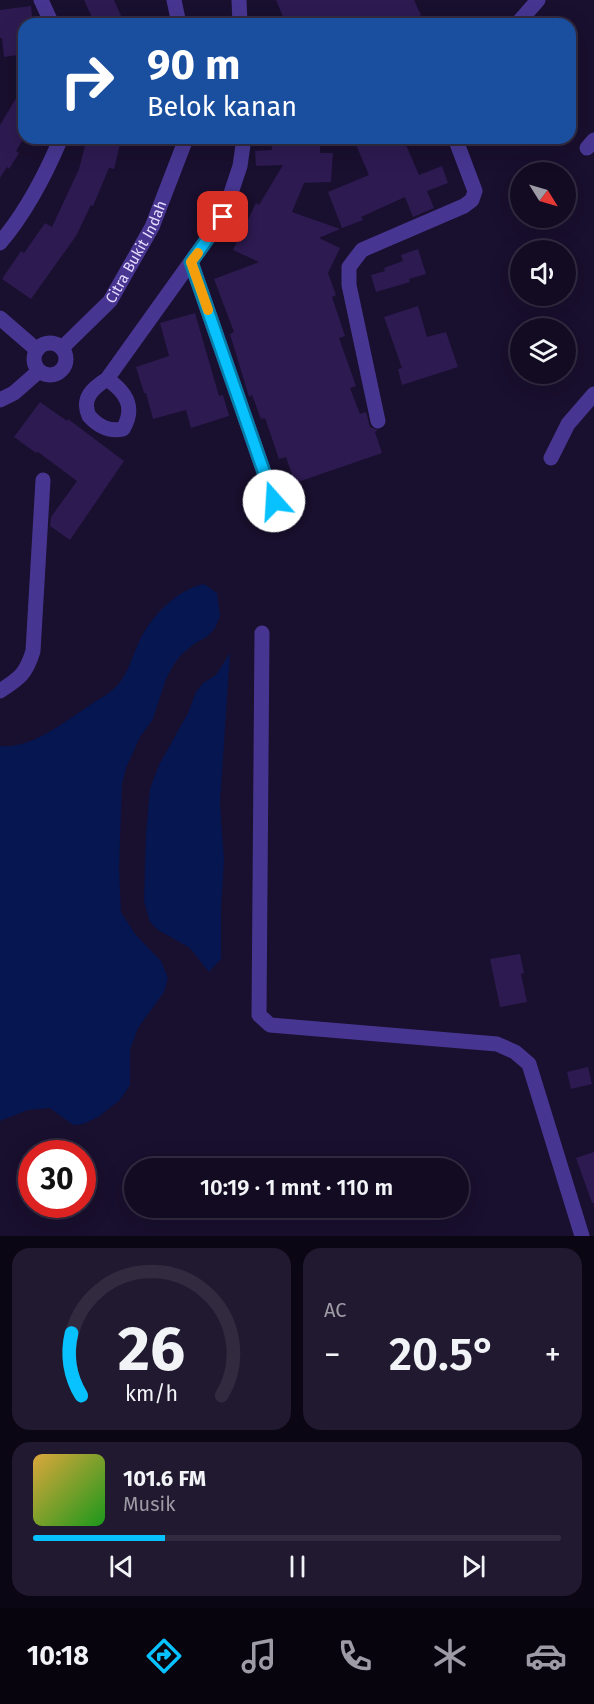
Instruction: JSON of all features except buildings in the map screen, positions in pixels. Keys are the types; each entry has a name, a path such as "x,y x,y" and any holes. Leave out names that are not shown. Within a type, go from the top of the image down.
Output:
{"street":[{"path":"41,0 49,18"},
{"path":"174,0 178,18"},
{"path":"239,0 240,18"},
{"path":"522,18 537,0"},
{"path":"0,243 19,221 39,187 58,144"},
{"name":"Citra Bukit Indah","path":"62,348 110,301 152,227 184,144"},
{"path":"107,379 223,217 240,166 243,144"},
{"path":"378,421 349,285 349,267 362,250 464,206 472,200 475,191 457,144"},
{"path":"191,262 274,501"},
{"path":"0,318 37,350"},
{"path":"48,343 62,348 66,360 59,372 52,375 39,371 34,358 37,350 48,343"},
{"path":"0,400 14,393 39,371"},
{"path":"551,458 568,424 594,394"},
{"path":"0,691 20,678 28,666 33,651 43,480"},
{"path":"262,633 259,1015 270,1025 496,1044 515,1052 529,1064 582,1236"}],"shaded area":[{"path":"204,584 217,593 220,616 215,628 208,636 194,644 174,664 166,679 153,719 140,737 126,768 122,784 119,869 121,912 135,934 161,961 168,978 164,992 138,1028 130,1050 130,1085 120,1100 98,1117 83,1124 73,1125 50,1108 28,1110 0,1121 0,746 12,746 46,734 117,686 145,631 158,613 185,591"},
{"path":"230,653 220,803 224,860 221,959 209,972 190,948 158,930 150,922 144,901 146,834 150,789 159,765 188,713 196,692 203,683 216,675"}],"slow traffic":[{"path":"198,253 191,262 208,310"}],"route":[{"path":"223,217 191,262 274,501"}]}
